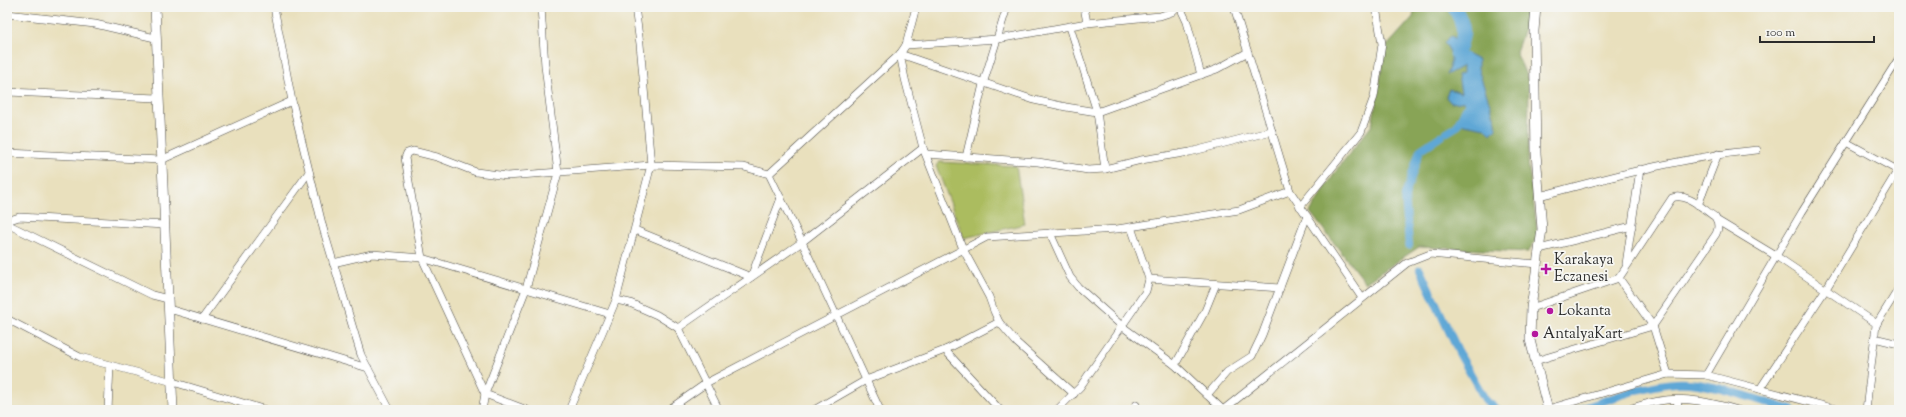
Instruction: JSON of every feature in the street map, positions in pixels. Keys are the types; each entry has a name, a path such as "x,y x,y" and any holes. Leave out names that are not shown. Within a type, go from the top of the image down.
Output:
{"street":[{"path":"154,7 173,410"},
{"path":"274,7 292,101 309,172 334,263 361,355 390,410"},
{"path":"482,410 485,394 526,289 558,173 545,66 541,7"},
{"path":"569,410 616,300 651,165 640,44 635,7"},
{"path":"769,174 900,54 906,45 916,7"},
{"path":"966,157 983,84 1007,7"},
{"path":"1084,7 1087,23"},
{"path":"906,45 998,39 1087,23 1160,16 1172,12 1177,7"},
{"path":"1180,7 1186,22 1201,75"},
{"path":"1234,7 1290,191 1362,298"},
{"path":"1300,207 1361,132 1374,97 1382,44 1376,7"},
{"path":"1536,7 1534,31 1536,153 1542,229 1531,308 1530,340 1548,410 1668,374 1706,375 1840,410"},
{"path":"7,14 95,24 155,38"},
{"path":"1070,27 1097,112 1105,169"},
{"path":"900,54 983,84 1034,100 1097,112 1217,69 1248,52"},
{"path":"900,54 904,79 924,151 963,249 990,297 999,322 1017,343 1074,394"},
{"path":"1706,375 1776,256 1899,58"},
{"path":"7,92 158,98"},
{"path":"7,153 161,160 292,101"},
{"path":"678,328 802,242 924,151 966,157 1038,162 1088,170 1105,169 1141,160 1190,152 1272,131"},
{"path":"1760,389 1826,289 1898,171 1846,142"},
{"path":"1539,196 1640,169 1718,154 1757,150"},
{"path":"527,410 485,394 422,258 405,158 407,153 413,151 437,157 476,172 507,176 651,165 744,167 769,174 880,410"},
{"path":"1698,205 1718,154"},
{"path":"1626,267 1640,169"},
{"path":"202,319 309,172"},
{"path":"668,410 706,383 987,237 1131,227 1238,210 1290,191"},
{"path":"1531,308 1619,278 1672,198 1682,196 1698,205 1715,217 1718,221 1776,256 1877,324"},
{"path":"751,277 781,198"},
{"path":"1208,395 1227,372 1252,356 1307,216"},
{"path":"7,221 19,217 164,225"},
{"path":"1535,361 1654,326 1716,234 1719,226 1718,221"},
{"path":"7,224 152,295 168,299"},
{"path":"1540,249 1632,226"},
{"path":"1057,410 1080,387 1146,291 1149,279 1131,227"},
{"path":"635,230 751,277"},
{"path":"1050,233 1070,277 1078,287 1123,326 1175,365 1223,410 1407,263 1430,254 1537,264"},
{"path":"334,263 372,254 422,258 610,314"},
{"path":"1619,278 1654,326 1668,374"},
{"path":"1149,279 1280,288"},
{"path":"1175,365 1205,311 1216,284"},
{"path":"1866,410 1877,324 1899,288"},
{"path":"616,300 630,303 650,312 678,328 719,410"},
{"path":"169,309 368,368"},
{"path":"7,319 80,357 266,410"},
{"path":"814,410 866,380 945,350 999,322"},
{"path":"1874,338 1899,344"},
{"path":"945,350 1000,410"},
{"path":"108,410 110,365"},
{"path":"1625,410 1660,401 1686,399 1714,403 1738,410"},
{"path":"1677,400 1679,410"}],"green space":[{"path":"1415,7 1528,7 1528,18 1516,52 1529,82 1528,162 1538,236 1528,252 1419,247 1365,283 1310,212 1338,168 1372,125 1386,47 1413,17"},
{"path":"939,162 1016,166 1025,224 964,238 936,166"}],"water":[{"path":"1451,36 1462,42 1463,52 1478,60 1478,69 1496,122 1496,128 1491,134 1485,128 1459,123 1459,120 1468,112 1469,101 1451,103 1446,97 1449,89 1461,93 1458,75 1463,73 1463,66 1446,75 1451,62 1451,55 1444,43"}],"waterway":[{"path":"1454,7 1460,19 1463,30 1462,40 1457,54 1462,58"},
{"path":"1447,132 1457,126 1474,92"},
{"path":"1409,245 1405,196 1420,150 1441,136"},
{"path":"1420,269 1460,355 1486,401 1498,410"},
{"path":"1577,410 1639,390 1664,384 1676,383 1689,383 1719,388 1792,410"}],"place":[{"name":"Karakaya Eczanesi","path":"1546,269"},
{"name":"Lokanta","path":"1550,311"},
{"name":"AntalyaKart","path":"1535,334"}]}
